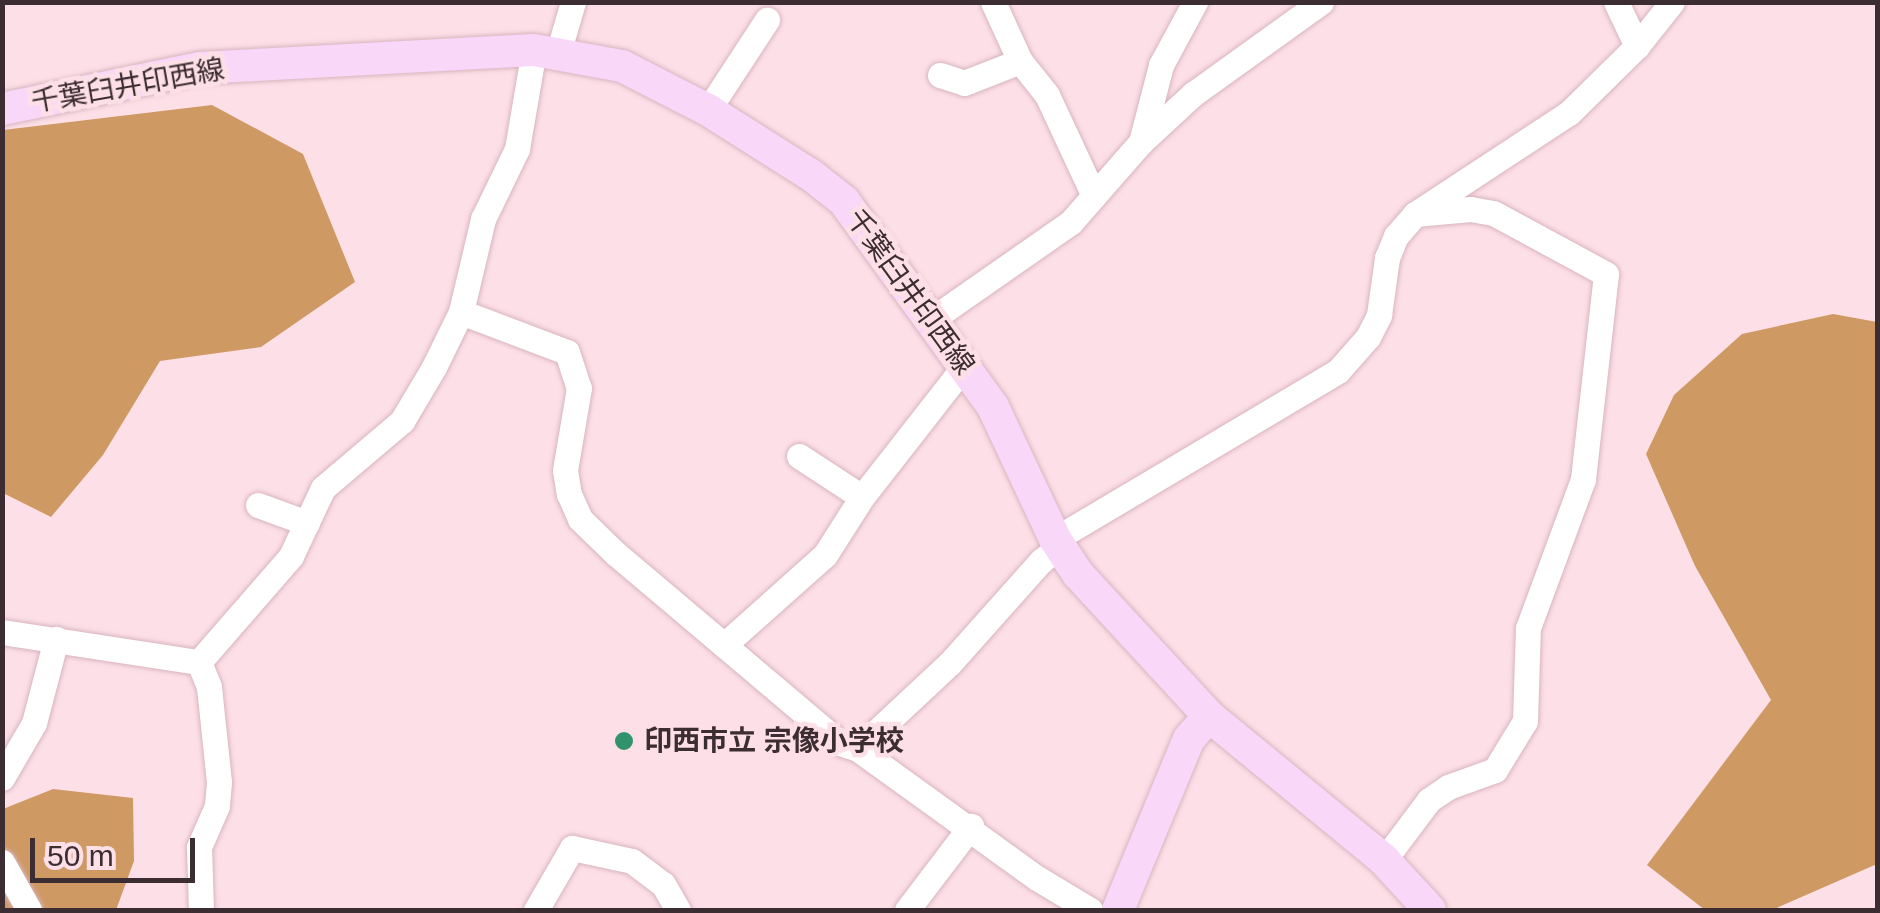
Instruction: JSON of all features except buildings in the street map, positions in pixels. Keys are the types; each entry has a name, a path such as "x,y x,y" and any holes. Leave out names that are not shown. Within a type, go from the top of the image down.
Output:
{"main road":[{"name":"千葉臼井印西線","path":"2,110 200,68 546,52 622,66 708,110 811,175 844,201 965,365 992,407 1057,542 1118,623 1209,716 1384,860 1430,910"},
{"path":"1118,910 1183,753 1209,716"}],"street":[{"path":"199,662 267,589 291,556 323,488 402,420 461,312 483,218 517,149 546,52 573,2"},
{"path":"993,2 1020,61 1048,95 1094,196"},
{"path":"1141,142 1160,65 1195,2"},
{"path":"932,319 1072,222 1141,142 1224,68 1320,2"},
{"path":"1616,2 1637,46"},
{"path":"858,750 950,664 1057,542 1338,371 1368,336 1379,315 1386,258 1396,236 1415,214 1569,113 1637,46 1672,2"},
{"path":"708,110 768,20"},
{"path":"940,75 964,82 1020,61"},
{"path":"1384,860 1430,800 1448,787 1495,770 1525,721 1528,628 1583,479 1606,274 1493,213 1470,209 1415,214"},
{"path":"461,312 567,352 577,371 579,388 565,470 580,519 840,743 858,750 971,826 1037,878 1090,910"},
{"path":"724,644 826,556 862,497 965,365"},
{"path":"799,456 862,497"},
{"path":"258,505 307,523"},
{"path":"2,632 199,662"},
{"path":"2,778 34,722 56,640"},
{"path":"199,662 209,687 219,782 216,806 199,848 202,910"},
{"path":"907,910 971,826"},
{"path":"536,910 572,848 632,861 663,884 678,910"},
{"path":"2,862 29,910"}],"shaded area":[{"path":"212,105 303,154 355,282 261,347 160,361 103,455 51,517 3,493 3,130"},
{"path":"1833,314 1877,322 1877,864 1772,910 1705,910 1647,865 1771,700 1695,566 1646,454 1674,395 1742,334"},
{"path":"53,789 133,798 134,861 116,910 3,910 3,809"}],"place":[{"name":"印西市立 宗像小学校","path":"624,741"}]}
